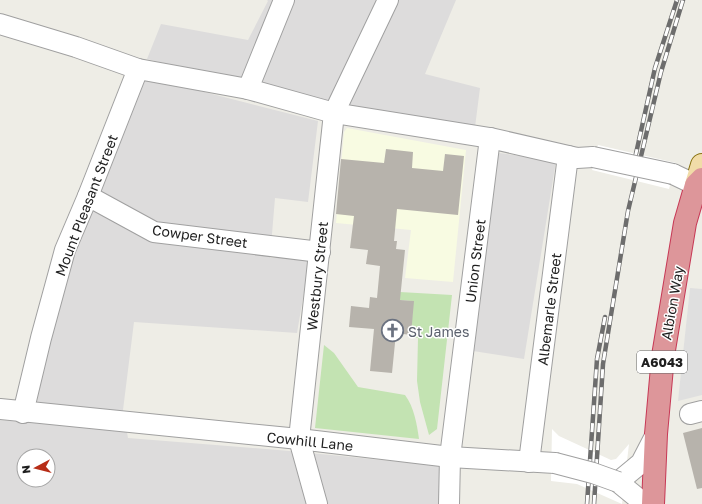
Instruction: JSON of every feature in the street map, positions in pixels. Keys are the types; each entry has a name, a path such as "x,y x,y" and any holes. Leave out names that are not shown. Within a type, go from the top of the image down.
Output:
{"highway":[{"name":"Albion Way","path":"653,504 656,434 664,348 685,222 700,176"}],"street":[{"path":"248,89 284,0"},
{"name":"Westbury Street","path":"299,440 334,113 388,0"},
{"path":"0,24 76,47 138,69 248,89 334,113 490,138 577,158 593,157 674,174 700,176"},
{"name":"Mount Pleasant Street","path":"23,413 41,338 65,250 138,69"},
{"name":"Union Street","path":"449,504 450,457 490,138"},
{"name":"Albemarle Street","path":"529,462 568,156"},
{"name":"Cowper Street","path":"88,196 154,232 320,252"},
{"name":"Cowhill Lane","path":"0,410 299,440 450,457 555,463 593,473 618,482 640,500 642,504"},
{"path":"618,482 641,463 656,434"},
{"path":"299,440 317,504"}],"shaded area":[{"path":"267,0 456,0 425,74 480,88 474,135 279,92 147,59 161,24 248,40 268,1"},
{"path":"142,76 318,121 308,202 275,198 270,258 310,257 297,333 134,322 123,410 128,438 290,451 443,466 443,504 0,504 0,420 34,423 47,329 83,215"},
{"path":"347,128 466,150 453,282 405,278 411,230 336,223 344,132"},
{"path":"493,152 556,161 524,359 473,351"},
{"path":"690,288 702,289 702,395 678,401"}],"green space":[{"path":"400,292 452,295 437,429 429,435 420,402 417,381 418,338 412,338 411,335 413,301 400,300"},
{"path":"324,345 334,353 358,387 405,395 413,410 419,439 315,428"}],"pier":[{"path":"598,145 676,163 669,189 592,170"},
{"path":"552,429 559,436 611,460 616,459 629,444 622,504 577,484 551,481"}],"building":[{"path":"386,149 413,152 412,168 443,171 445,154 464,156 458,215 397,209 394,241 397,241 396,249 405,250 400,300 414,301 411,335 396,333 392,373 370,371 374,329 349,327 351,306 369,308 370,297 377,298 380,266 366,264 368,250 350,248 354,216 336,214 341,159 384,163"},
{"path":"702,428 702,488 697,489 683,433"}],"railway":[{"path":"635,158 655,68 677,0"},
{"path":"594,504 603,364 628,211 661,72 683,0"},
{"path":"587,504 597,359 605,317"}],"place":[{"name":"St James","path":"392,331"}]}
